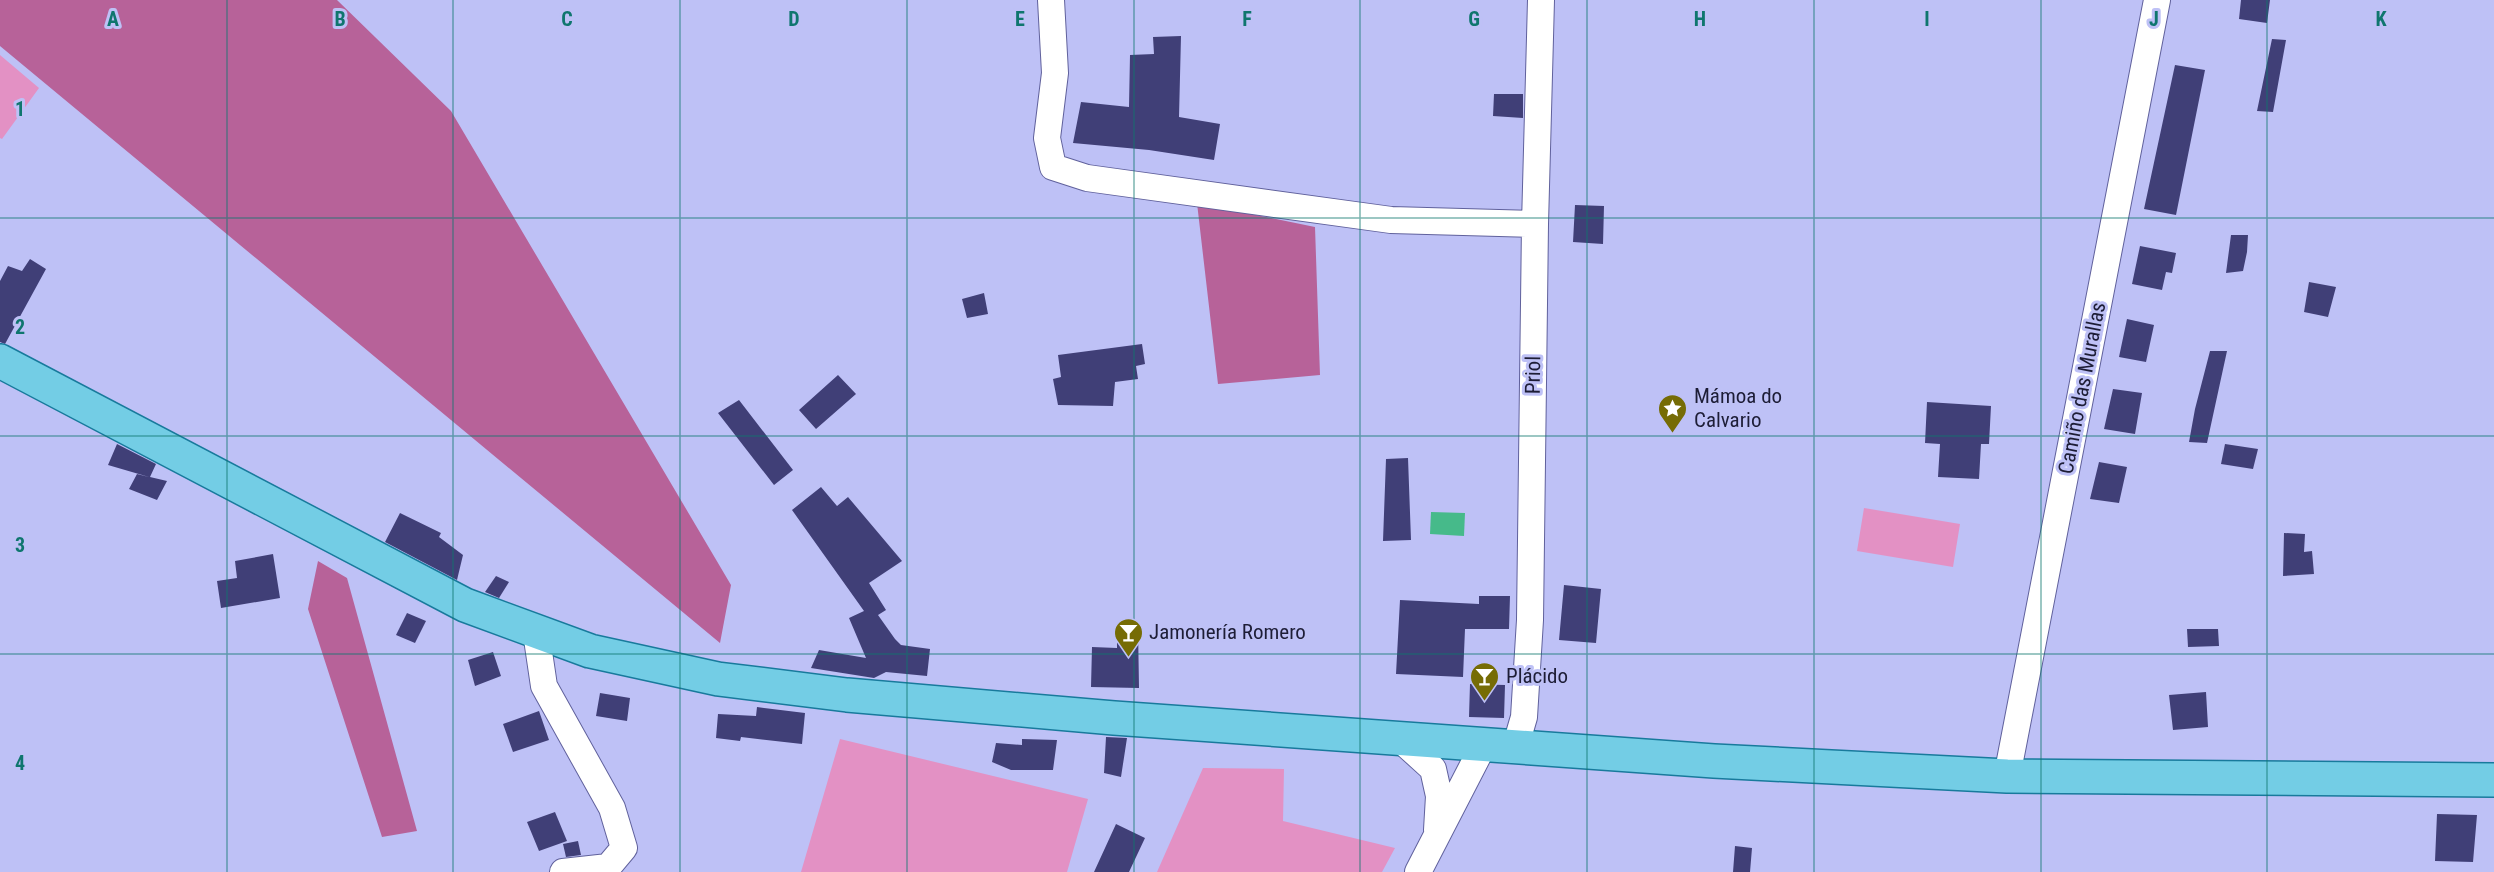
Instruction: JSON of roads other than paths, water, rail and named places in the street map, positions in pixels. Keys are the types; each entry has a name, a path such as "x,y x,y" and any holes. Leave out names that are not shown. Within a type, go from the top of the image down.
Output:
{"main road":[{"path":"0,361 465,605 590,651 742,682 847,695 1047,713 1401,740 2007,776 2494,780"}],"street":[{"path":"1051,0 1055,74 1047,138 1053,167 1087,178 1391,220 1535,224"},
{"name":"Priol","path":"1515,748 1524,717 1530,620 1535,224 1541,0"},
{"name":"Camiño das Murallas","path":"2007,776 2157,0"},
{"path":"536,632 544,686 612,808 624,848 608,867 563,872"},
{"path":"1401,740 1433,769 1439,796"},
{"path":"1437,839 1439,796 1444,764 1471,745"},
{"path":"1418,872 1437,839 1471,745"}],"place":[{"name":"Mámoa do Calvario","path":"1673,434"},
{"name":"Jamonería Romero","path":"1128,658"},
{"name":"Plácido","path":"1485,702"}]}
